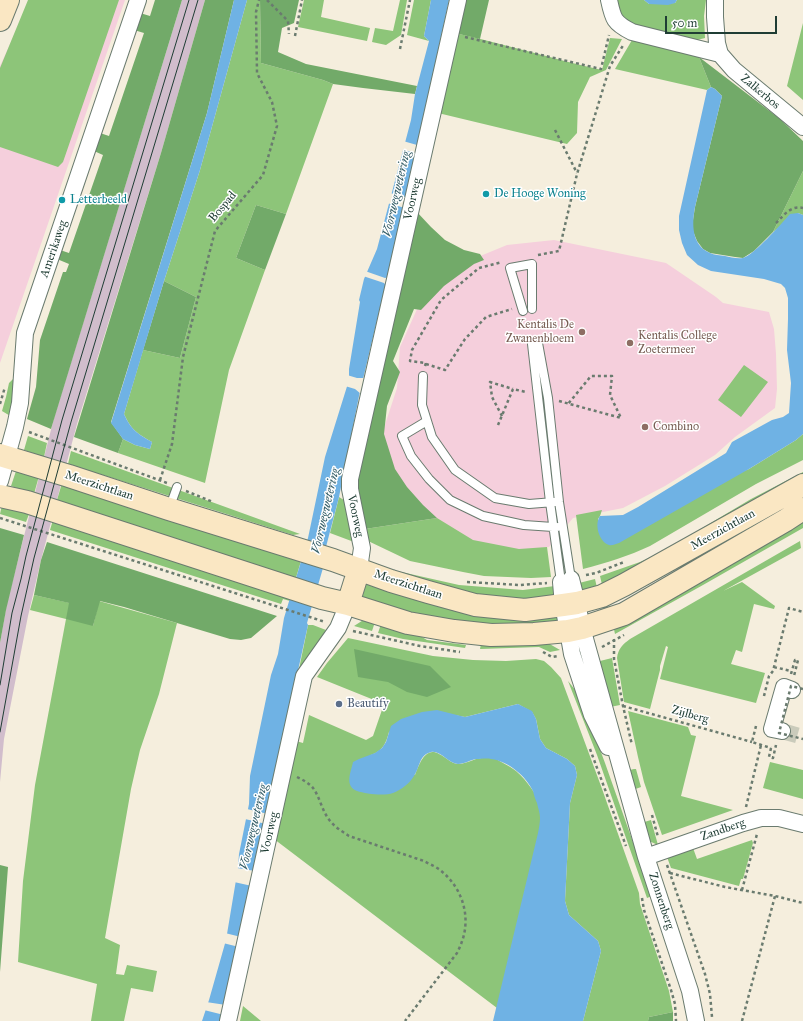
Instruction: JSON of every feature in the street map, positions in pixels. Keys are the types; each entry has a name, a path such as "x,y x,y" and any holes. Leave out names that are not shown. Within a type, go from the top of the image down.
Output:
{"street":[{"path":"0,20 8,0"},
{"name":"Amerikaweg","path":"0,481 3,456 15,427 20,403 25,333 138,0"},
{"name":"Voorweg","path":"228,1021 304,676 338,628 348,604 358,569 362,548 350,489 350,479 458,0"},
{"path":"609,0 613,18 621,27 632,32 720,54"},
{"name":"Zalkerbos","path":"715,0 714,17 717,43 720,54 734,70 803,128"},
{"name":"Meerzichtlaan","path":"3,456 333,560 398,584 475,605 525,610 570,604 602,596 803,485"},
{"name":"Meerzichtlaan","path":"0,496 27,502 322,598 348,604 408,623 454,631 491,635 534,634 575,630 624,614 726,556 803,509"},
{"path":"566,581 575,630"},
{"name":"Zonnenberg","path":"575,630 589,651 646,857 690,991 696,1021"},
{"name":"Zonnenberg","path":"575,630 572,654 592,715 625,781"},
{"path":"782,731 772,729 784,687 798,690"},
{"name":"Zandberg","path":"646,857 761,818 779,818 803,824"}],"lane":[{"path":"532,264 526,309 510,268 532,264"},
{"path":"535,343 548,398 562,526 566,581 553,528 535,343"},
{"path":"423,376 422,405 432,437 455,470 495,498 529,504 559,502"},
{"path":"427,421 402,436 411,456 429,480 450,500 483,516 524,525 553,528 562,526"},
{"path":"169,509 177,487"}],"path":[{"name":"Bospad","path":"160,480 172,444 183,357 215,231 262,175 277,126 272,102 257,73 256,12 259,0"},
{"path":"267,0 288,21 289,34"},
{"path":"295,36 302,0"},
{"path":"400,49 410,0"},
{"path":"475,40 601,69 613,18"},
{"path":"536,255 559,251 577,174 610,66 632,32"},
{"path":"555,130 577,174"},
{"path":"776,222 791,209 798,207 803,208"},
{"path":"508,260 479,268 441,300 412,350 410,361 445,370 465,339 486,316 526,309"},
{"path":"423,376 426,364"},
{"path":"548,398 568,404 621,418 610,395 612,376 592,376 568,404"},
{"path":"0,404 6,382"},
{"path":"502,416 492,397 490,382 527,393"},
{"path":"498,425 513,389"},
{"path":"0,518 313,618"},
{"name":"Meerzichtlaan","path":"460,581 467,583 520,585 566,581 596,573 631,560"},
{"path":"614,640 614,659 634,751"},
{"path":"774,667 791,671"},
{"path":"798,690 791,686 779,733 803,739"},
{"name":"Zijlberg","path":"623,706 752,742"},
{"path":"743,823 761,745"},
{"path":"590,748 627,849"},
{"path":"284,772 295,776 314,789 325,813 331,823 338,829 349,836 424,862 440,870 449,878 458,890 466,916 462,941 457,953 406,1021"},
{"path":"650,808 663,851"},
{"path":"742,890 761,818"},
{"path":"712,1021 710,994 705,974 670,873 725,887 775,896 803,903"},
{"path":"642,892 644,910 672,990 676,1021"},
{"path":"742,1021 775,896"}],"shaded area":[{"path":"30,0 125,0 0,363 0,66"},
{"path":"182,0 205,0 161,153 77,424 41,560 28,616 4,739 0,782 0,643 7,603 54,418"},
{"path":"554,240 666,263 723,303 769,312 774,329 776,354 777,389 775,408 735,437 715,455 665,486 623,508 573,518 549,547 518,551 471,542 434,521 392,472 382,434 397,388 400,347 418,307 473,259 507,245"}],"green space":[{"path":"28,0 119,0 63,162 58,167 0,147 0,68"},
{"path":"155,0 182,0 51,429 27,419 36,387 40,340 63,272 66,272 69,264 57,259 60,250 69,253 103,155 94,151 100,133 109,136 144,33 134,30 140,13 150,16"},
{"path":"205,0 234,0 207,113 111,422 123,439 118,453 74,437 161,153"},
{"path":"247,0 260,0 261,63 333,84 286,214 256,205 236,258 265,270 229,370 205,483 118,453 123,439 135,445 150,449 152,442 135,431 124,414 143,350 180,358 196,297 164,281 200,170"},
{"path":"260,0 299,0 294,23 282,28 278,52 306,64 417,86 415,94 333,84 261,63"},
{"path":"304,0 324,0 321,17 370,28 367,41 298,27"},
{"path":"400,0 407,0 401,35 386,45 372,42 375,28 393,31"},
{"path":"414,0 431,0 424,36 429,41 407,35"},
{"path":"463,0 489,0 480,39 455,33"},
{"path":"616,0 644,0 649,4 675,3 677,0 706,0 704,16 705,38 697,40 629,24 621,19"},
{"path":"803,23 803,100 787,86"},
{"path":"455,33 602,70 610,38 622,39 606,70 590,77 578,102 577,133 567,144 438,113"},
{"path":"632,40 699,57 711,87 707,90 615,69"},
{"path":"699,57 780,119 803,141 803,171 773,232 754,251 743,258 710,253 703,249 697,241 693,231 695,207 722,96 711,87"},
{"path":"803,171 803,215 798,213 773,232"},
{"path":"256,205 286,214 265,270 236,258"},
{"path":"416,211 445,240 464,250 480,254 484,260 474,264 444,286 421,310 414,309 393,361 400,372 387,406 384,434 395,469 407,487 437,518 365,529 357,495 357,476"},
{"path":"164,281 196,297 180,358 143,350"},
{"path":"744,365 768,382 741,417 718,400"},
{"path":"16,376 12,417 2,411 9,383"},
{"path":"803,434 803,460 756,484 650,546 617,559 583,569 576,515 602,510 598,519 598,531 749,469 796,440"},
{"path":"28,436 47,443 44,457 24,450"},
{"path":"71,451 300,534 293,535 68,464"},
{"path":"17,468 39,476 34,494 11,486"},
{"path":"803,472 803,480 603,589 600,576 640,562 662,552 751,499"},
{"path":"62,483 301,561 295,581 57,500"},
{"path":"339,497 347,502 354,542 330,533"},
{"path":"2,505 29,514 26,522 0,514"},
{"path":"803,514 803,528 615,634 613,625"},
{"path":"437,518 473,540 519,549 547,547 551,577 531,578 484,576 463,572 410,561 366,540 365,529"},
{"path":"53,520 291,593 290,601 283,599 281,604 50,530"},
{"path":"0,528 24,535 6,610 0,643"},
{"path":"800,541 801,548 723,591 742,582 775,606 774,609 754,604 742,652 736,650 731,664 765,673 756,703 660,679 668,647 666,646 650,709 624,702 617,658 621,647 625,643"},
{"path":"47,542 277,616 251,638 241,640 230,639 100,601 93,626 66,619 69,603 34,595 41,560"},
{"path":"397,571 459,585 523,590 555,586 554,601 482,600 395,576"},
{"path":"595,579 598,592 583,595 579,583"},
{"path":"366,583 558,614 559,624 533,627 451,623 361,603"},
{"path":"34,595 70,603 93,626 99,601 177,623 159,694 140,750 131,789 105,938 120,945 116,974 124,975 127,965 157,971 153,992 131,988 124,1021 91,1021 97,984 18,962 23,881 35,785 66,619 30,610"},
{"path":"368,617 376,619 372,631 354,626"},
{"path":"382,621 407,628 427,640 466,645 465,648 403,639 378,633"},
{"path":"308,625 313,625 326,630 298,674"},
{"path":"348,638 433,656 473,660 506,661 536,659 544,661 561,678 639,893 640,904 669,991 673,1012 649,1017 648,1021 583,1021 601,951 598,941 569,915 565,901 570,803 577,775 575,766 567,759 546,748 540,739 536,719 532,712 518,704 465,717 454,715 389,732 387,740 381,749 371,755 415,775 423,758 430,752 439,754 458,764 492,756 520,775 545,808 497,1008 274,839 296,741 303,743 309,715 366,740 373,736 384,704 317,677"},
{"path":"482,639 541,639 560,650 550,652 539,647 480,649"},
{"path":"354,649 430,666 451,687 427,697 407,692 388,682 358,677"},
{"path":"612,658 620,705 610,707 600,661"},
{"path":"568,681 580,696 605,763 652,896 647,898 597,755"},
{"path":"628,711 688,727 691,735 696,736 681,796 733,810 662,835 644,782"},
{"path":"770,762 803,770 803,799 763,788"},
{"path":"636,769 641,787 630,791 625,771"},
{"path":"651,820 658,845 649,841 641,823"},
{"path":"752,840 753,843 743,879 741,879 739,886 671,868 667,857 693,848 697,859"},
{"path":"0,865 8,867 0,972"},
{"path":"243,1006 261,1021 240,1021"},
{"path":"673,1012 673,1021 648,1021 649,1017"}],"water":[{"path":"234,0 247,0 200,170 164,281 124,414 129,424 135,431 152,442 150,449 135,445 123,439 111,423 207,113"},
{"name":"Voorwegwetering","path":"431,0 449,0 403,211 359,396 339,497 321,566 323,568 307,623 308,625 221,1021 202,1021 226,940 239,854 249,804 250,776 271,675 278,654 284,618 308,538 325,457 349,380 349,369 360,302 359,300 364,279 377,249 411,120 415,94 429,41 424,36"},
{"path":"644,0 677,0 675,3 668,5 649,4"},
{"path":"711,87 722,96 694,213 694,233 699,245 712,254 743,258 754,251 790,214 798,213 803,215 803,434 796,440 749,469 619,543 609,545 605,543 598,532 597,523 600,516 623,515 638,507 726,453 732,442 772,420 783,417 789,413 791,383 787,350 788,298 785,288 781,284 764,279 711,271 698,265 687,255 682,243 679,230 679,216 707,90"},
{"path":"518,704 532,711 536,719 540,739 546,748 567,759 575,766 577,775 570,803 565,901 569,915 598,941 601,951 583,1021 493,1021 540,824 537,803 533,791 526,780 516,770 497,760 476,759 458,764 438,753 431,752 424,756 412,779 402,788 393,793 370,794 357,791 353,789 349,782 353,762 375,753 382,748 386,742 391,726 401,719 422,712 437,710 465,717"}],"pier":[{"path":"403,141 417,145 419,144 417,157 414,153 401,149"},
{"path":"390,193 408,198 405,208 387,203"},
{"path":"365,271 385,278 389,277 387,287 384,283 363,276"},
{"path":"347,375 357,378 365,378 361,394 355,389 345,386"},
{"path":"247,809 268,814 266,824 245,819"},
{"path":"237,868 255,871 252,886 234,882"},
{"path":"225,933 241,937 239,947 223,943"},
{"path":"206,1002 226,1005 224,1015 204,1010"}],"tunnel":[{"path":"782,731 803,737"}],"tram line":[{"path":"0,685 12,613 62,420 189,0"},
{"path":"0,732 21,616 34,558 71,422 198,0"}],"place":[{"name":"De Hooge Woning","path":"486,194"},
{"name":"Letterbeeld","path":"62,200"},
{"name":"Kentalis De Zwanenbloem","path":"582,332"},
{"name":"Kentalis College Zoetermeer","path":"630,343"},
{"name":"Combino","path":"645,427"},
{"name":"Beautify","path":"339,704"}]}
